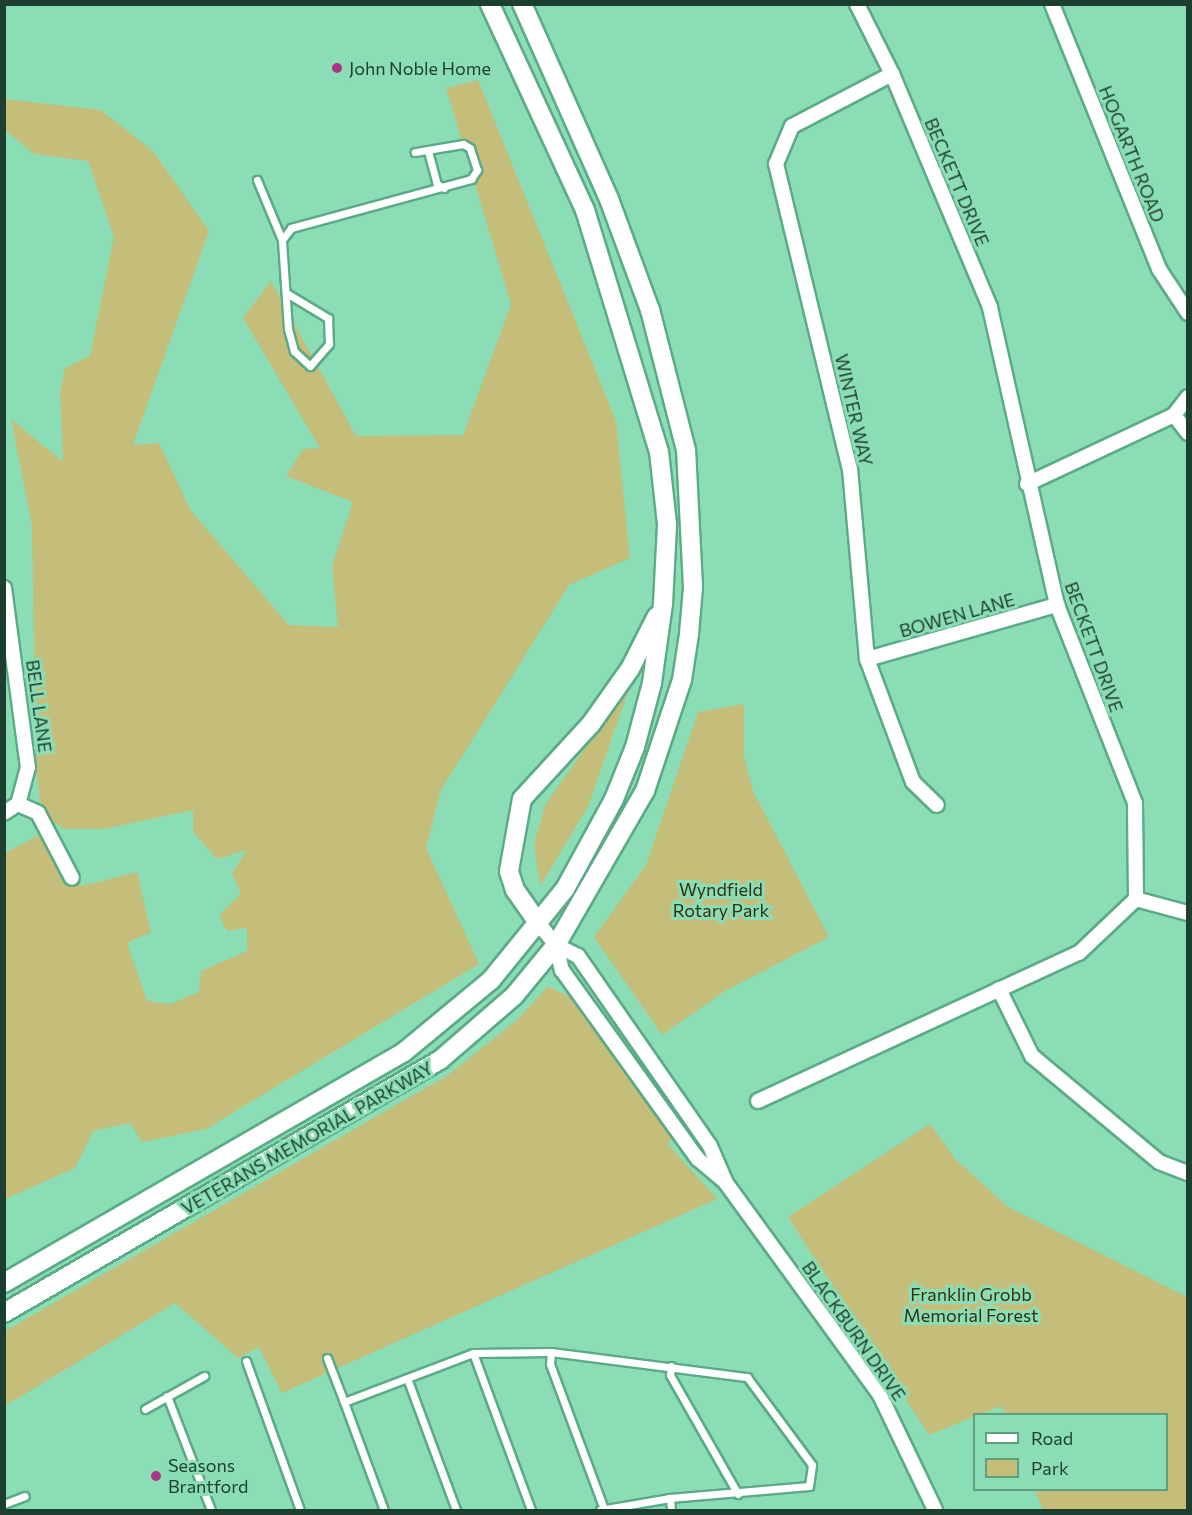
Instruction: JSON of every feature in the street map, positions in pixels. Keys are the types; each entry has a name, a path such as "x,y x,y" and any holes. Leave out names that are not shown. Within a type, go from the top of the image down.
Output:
{"main road":[{"name":"VETERANS MEMORIAL PARKWAY","path":"4,1283 404,1052 490,980 539,924 592,844 635,747 652,683 663,604 664,491 638,378 585,210 490,4"},
{"name":"VETERANS MEMORIAL PARKWAY","path":"4,1313 440,1060 514,996 556,945 631,820 663,742 682,680 689,634 692,523 678,409 650,310 572,106 522,4"},
{"path":"539,924 514,890 509,871 522,799 591,724 630,669 663,604"}],"street":[{"name":"BECKETT DRIVE","path":"857,4 892,74 990,307 1027,484 1057,605 1135,803 1136,899"},
{"name":"HOGARTH ROAD","path":"1052,4 1159,269 1188,314"},
{"name":"WINTER WAY","path":"892,74 792,126 776,164 850,469 867,659 913,782 937,805"},
{"path":"1027,484 1174,416 1188,397"},
{"path":"1174,416 1188,433"},
{"name":"BELL LANE","path":"4,588 7,625 28,767 18,804"},
{"name":"BOWEN LANE","path":"867,659 1057,605"},
{"path":"4,813 18,804 38,813 72,878"},
{"path":"758,1101 1079,953 1136,899 1188,913"},
{"name":"BLACKBURN DRIVE","path":"539,924 556,945 578,956 710,1146 726,1183 880,1395 935,1510"},
{"name":"BLACKBURN DRIVE","path":"556,945 562,970 698,1159 726,1183"},
{"path":"999,989 1032,1056 1159,1162 1188,1173"}],"lane":[{"path":"282,240 291,228 471,179 476,160 463,144 415,152"},
{"path":"428,151 437,184 444,188"},
{"path":"257,180 282,240 294,351 310,366 329,344 328,318 288,294"},
{"path":"344,1402 473,1353 551,1352 671,1366 754,1382 812,1465 810,1486 738,1494 670,1498 602,1510 550,1364 551,1352"},
{"path":"473,1353 531,1510"},
{"path":"327,1358 384,1510"},
{"path":"246,1361 300,1510"},
{"path":"671,1366 670,1375 738,1494"},
{"path":"145,1409 204,1376"},
{"path":"407,1378 456,1510"},
{"path":"167,1396 212,1510"},
{"path":"4,1504 25,1496"},
{"path":"670,1498 671,1510"}],"green space":[{"path":"478,80 616,421 630,558 569,585 441,790 426,848 479,964 206,1129 142,1142 130,1123 93,1131 75,1168 5,1199 5,853 45,832 82,886 137,872 151,932 127,943 147,1001 170,1004 199,992 201,971 247,951 247,928 227,931 219,915 241,894 232,873 247,850 217,859 193,832 193,810 104,829 65,829 42,815 36,771 32,526 11,419 63,462 60,393 65,368 90,356 114,237 88,161 34,154 5,130 5,99 101,110 153,151 209,231 133,445 159,443 191,511 289,625 338,627 332,566 353,502 286,476 303,449 320,448 243,318 271,281 356,436 463,435 511,304 446,88"},
{"path":"631,683 588,807 540,886 534,843 545,805"},
{"name":"Wyndfield Rotary Park","path":"744,704 744,755 753,791 829,937 725,991 662,1035 594,937 646,865 698,712"},
{"path":"548,986 574,999 676,1138 667,1143 717,1199 282,1393 259,1347 238,1358 175,1303 5,1406 5,1331 448,1075 518,1019"},
{"name":"Franklin Grobb Memorial Forest","path":"930,1124 955,1159 1008,1207 1187,1297 1187,1510 1043,1510 1035,1491 1168,1491 1168,1413 1004,1413 1001,1406 984,1413 973,1413 973,1417 929,1435 788,1217"}],"place":[{"name":"John Noble Home","path":"337,68"},
{"name":"Seasons Brantford","path":"156,1476"}]}
